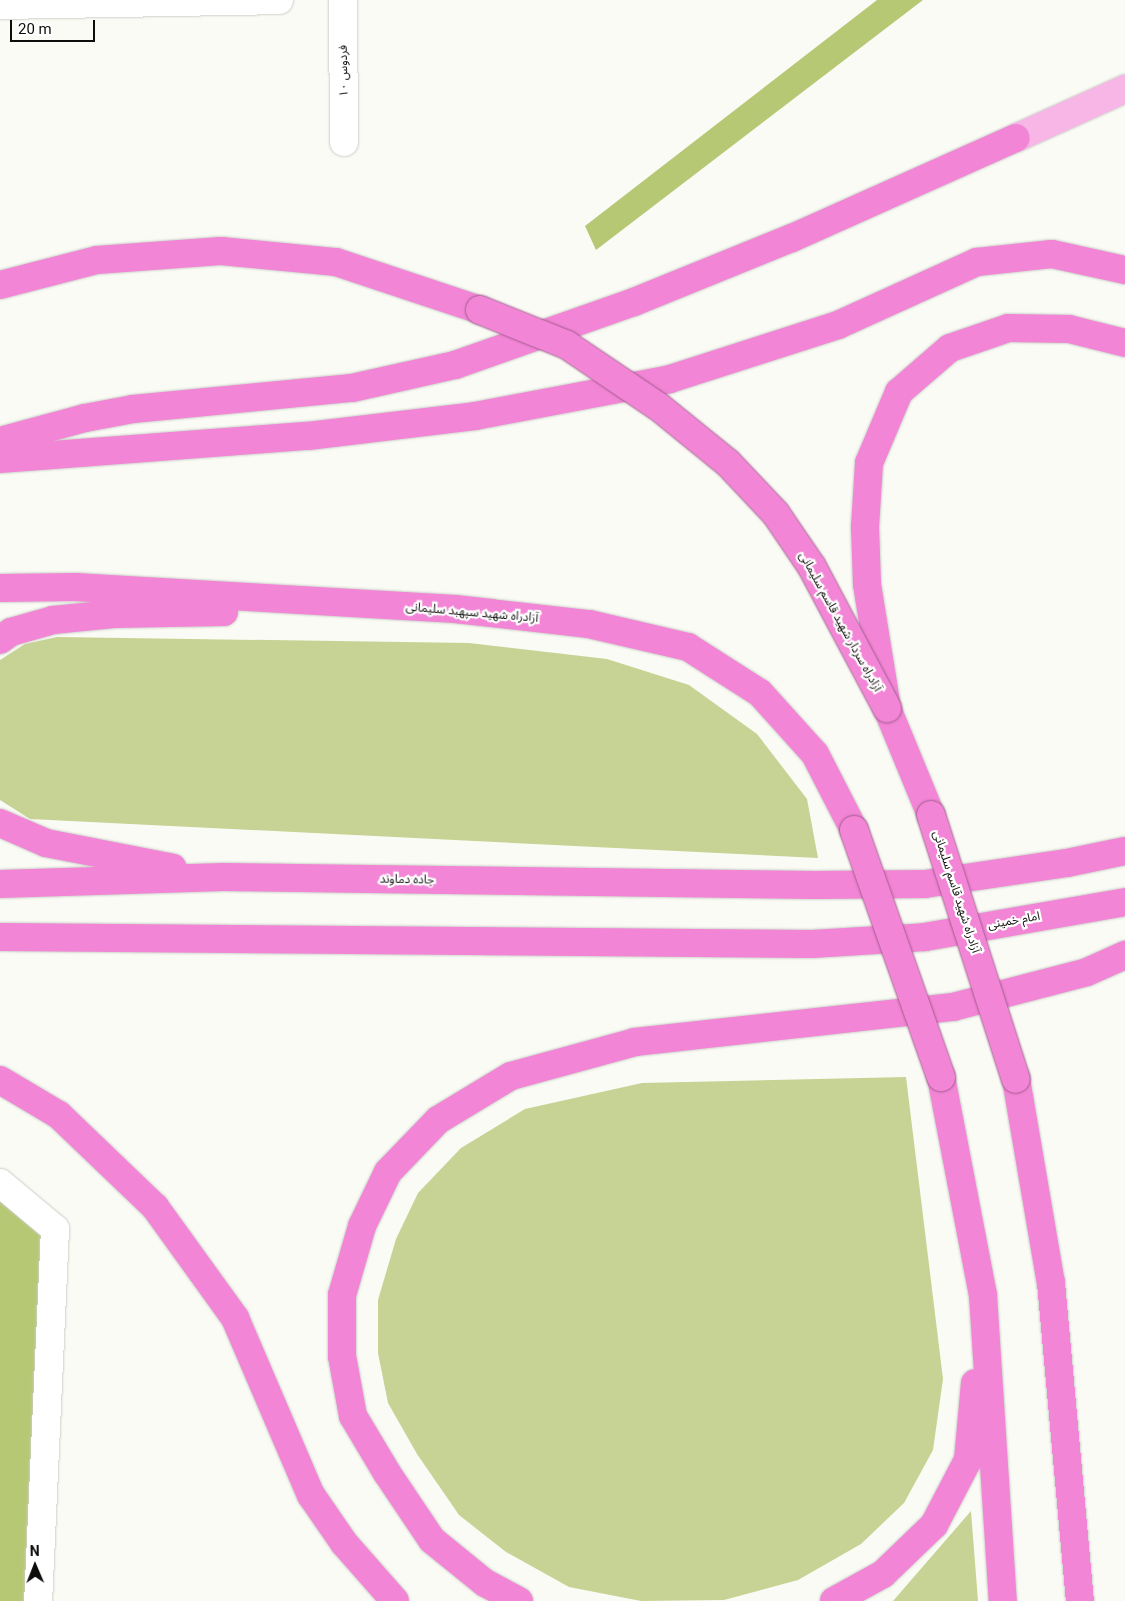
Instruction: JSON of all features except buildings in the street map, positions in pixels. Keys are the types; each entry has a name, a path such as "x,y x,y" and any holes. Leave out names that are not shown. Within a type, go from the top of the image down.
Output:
{"highway":[{"path":"0,441 85,418 133,409 352,388 454,365 634,302 766,249 1016,138"},
{"name":"آزادراه سردار شهید قاسم سلیمانی","path":"0,286 97,260 221,251 336,262 480,310 567,345 659,407 728,463 776,514 812,566 887,708"},
{"path":"0,459 308,436 475,416 670,379 838,325 977,262 1052,254 1125,270"},
{"path":"887,708 867,584 865,527 868,463 899,392 950,348 1008,328 1070,329 1125,343"},
{"name":"آزادراه شهید سپهبد سلیمانی","path":"0,588 75,587 454,609 589,624 688,647 760,693 815,754 854,830 942,1077 983,1295"},
{"path":"0,640 11,632 53,620 114,614 454,609"},
{"name":"آزادراه شهید قاسم سلیمانی","path":"887,708 931,815 1016,1079 1051,1283 1080,1601"},
{"path":"0,823 46,843 224,877"},
{"path":"1090,859 1125,830"},
{"path":"1090,859 1125,851"},
{"name":"جاده دماوند","path":"0,884 224,877 814,885 925,884 1090,859"},
{"name":"امام خمینی","path":"0,937 812,944 925,937 1125,902"},
{"path":"520,1601 486,1583 432,1540 386,1473 353,1416 342,1356 342,1295 362,1226 388,1172 438,1120 511,1076 635,1042 953,1007 1087,972 1125,955"},
{"path":"0,1080 59,1115 155,1207 236,1318 311,1495 344,1543 395,1601"},
{"path":"834,1601 883,1574 934,1524 968,1460 983,1295"},
{"path":"983,1295 1003,1601"}],"main road":[{"path":"1016,138 1125,89"}],"street":[{"path":"0,5 279,0"},
{"name":"فردوس ۱۰","path":"343,0 344,142"},
{"path":"0,1183 55,1229 38,1601"}],"green space":[{"path":"877,0 923,0 596,250 585,226"},
{"path":"57,637 469,643 607,659 689,685 757,734 807,799 818,858 30,819 0,800 0,660 25,644"},
{"path":"906,1077 943,1379 933,1450 904,1503 861,1544 798,1580 724,1600 641,1601 569,1587 506,1552 459,1515 417,1454 388,1403 378,1353 378,1300 396,1239 418,1193 461,1148 525,1109 642,1083"},
{"path":"0,1195 55,1229 30,1601 0,1601"},
{"path":"971,1511 978,1601 893,1601"}]}
